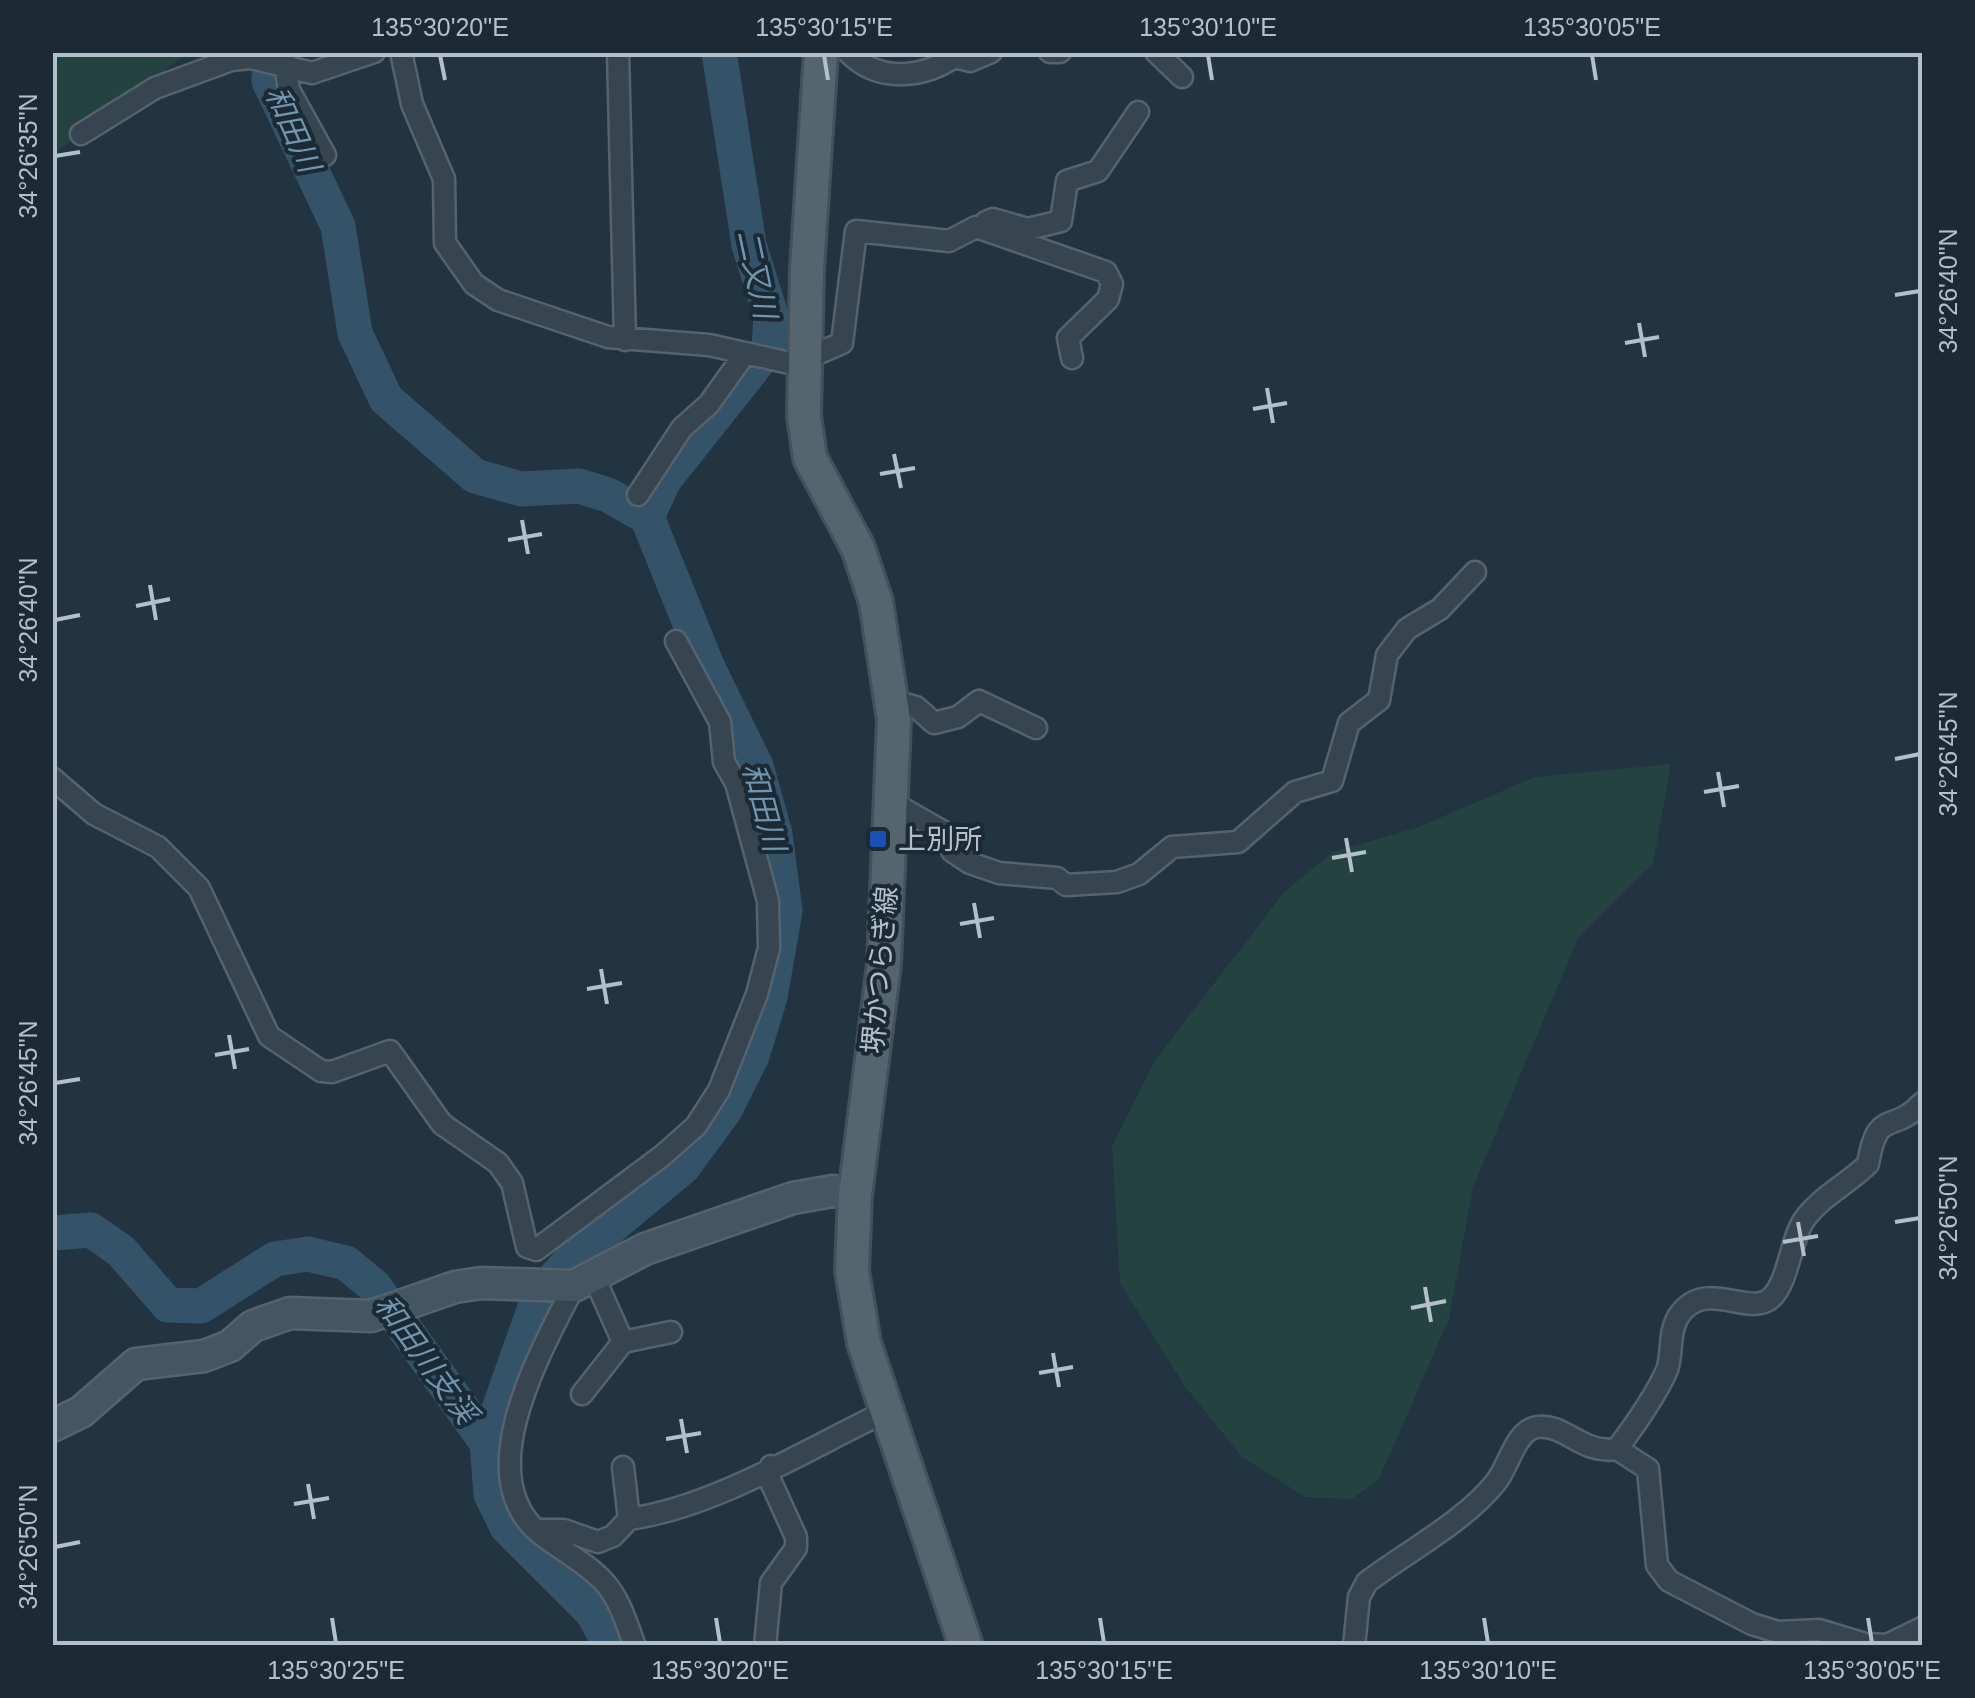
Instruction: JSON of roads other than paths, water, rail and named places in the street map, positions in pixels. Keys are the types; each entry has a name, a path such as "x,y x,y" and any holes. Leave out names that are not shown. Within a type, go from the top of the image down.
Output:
{"main road":[{"name":"堺かつらぎ線","path":"821,52 803,363 810,458 858,548 876,602 892,700 892,802 884,964 855,1195 852,1271 864,1342 966,1646"}],"street":[{"path":"82,134 155,88 232,60 285,60 327,71 374,52"},
{"path":"401,52 412,104 444,179 445,243 456,264 474,284 498,300 625,340 709,345 744,355 803,363 842,344 856,231 949,241 993,219 1028,229 1060,221 1067,181 1098,171 1138,112"},
{"path":"618,52 625,340"},
{"path":"848,52 864,69 890,76 920,71 959,54 970,61 991,52"},
{"path":"1050,52 1060,52"},
{"path":"1156,52 1182,77"},
{"path":"285,60 289,90 325,155"},
{"path":"976,227 1106,272 1112,284 1108,298 1068,338 1072,358"},
{"path":"638,496 682,428 710,404 744,355"},
{"path":"892,802 944,832 952,851 970,863 1000,873 1057,878 1066,885 1116,882 1139,874 1172,848 1238,842 1295,792 1332,782 1349,723 1378,700 1387,655 1407,629 1440,609 1475,572"},
{"path":"515,1282 536,1250 696,1126 719,1090 757,994 769,948 768,902 736,783 724,762 720,722 676,640"},
{"path":"892,700 916,707 934,723 958,717 979,701 1036,728"},
{"path":"52,778 94,814 158,847 199,888 269,1036 321,1071 332,1072 390,1051 442,1124 498,1162 512,1183 527,1247 536,1250"},
{"path":"1617,1448 1669,1365 1669,1341 1679,1317 1692,1303 1710,1297 1763,1302 1774,1296 1802,1223 1812,1210 1868,1164 1874,1132 1880,1126 1912,1115 1922,1103"},
{"path":"52,1426 81,1412 101,1390 136,1364 204,1356 230,1346 253,1326 290,1313 371,1316 454,1286 576,1284 645,1248 793,1198 833,1191 855,1195"},
{"path":"576,1284 624,1342"},
{"path":"576,1284 536,1362 507,1463 517,1510 536,1530 606,1583 635,1646"},
{"path":"582,1394 624,1342 671,1332"},
{"path":"536,1530 564,1530 598,1542 613,1536 629,1520 687,1506 887,1411"},
{"path":"1354,1646 1359,1596 1366,1582 1475,1502 1497,1481 1524,1434 1535,1427 1554,1428 1580,1445 1602,1451 1617,1448 1648,1469 1657,1565 1669,1581 1752,1624 1778,1632 1819,1630 1865,1644 1887,1645 1922,1628"},
{"path":"764,1646 771,1584 796,1548 796,1537 770,1480 772,1466"},
{"path":"623,1468 629,1520"}],"waterway":[{"name":"和田川","path":"271,52 269,81 338,226 355,333 386,399 475,476 521,489 579,486 608,495 647,517 708,668 756,766 775,834 785,911 770,997 752,1056 725,1110 683,1167 570,1261 539,1296 487,1443 491,1494 507,1527 592,1612 611,1646"},
{"name":"二又川","path":"647,517 664,480 769,348 771,315 749,245 719,52"},
{"name":"和田川支渓","path":"52,1233 91,1230 121,1251 168,1305 201,1306 275,1259 308,1254 346,1263 374,1286 487,1443"}],"place":[{"name":"上別所","path":"878,839"}]}
